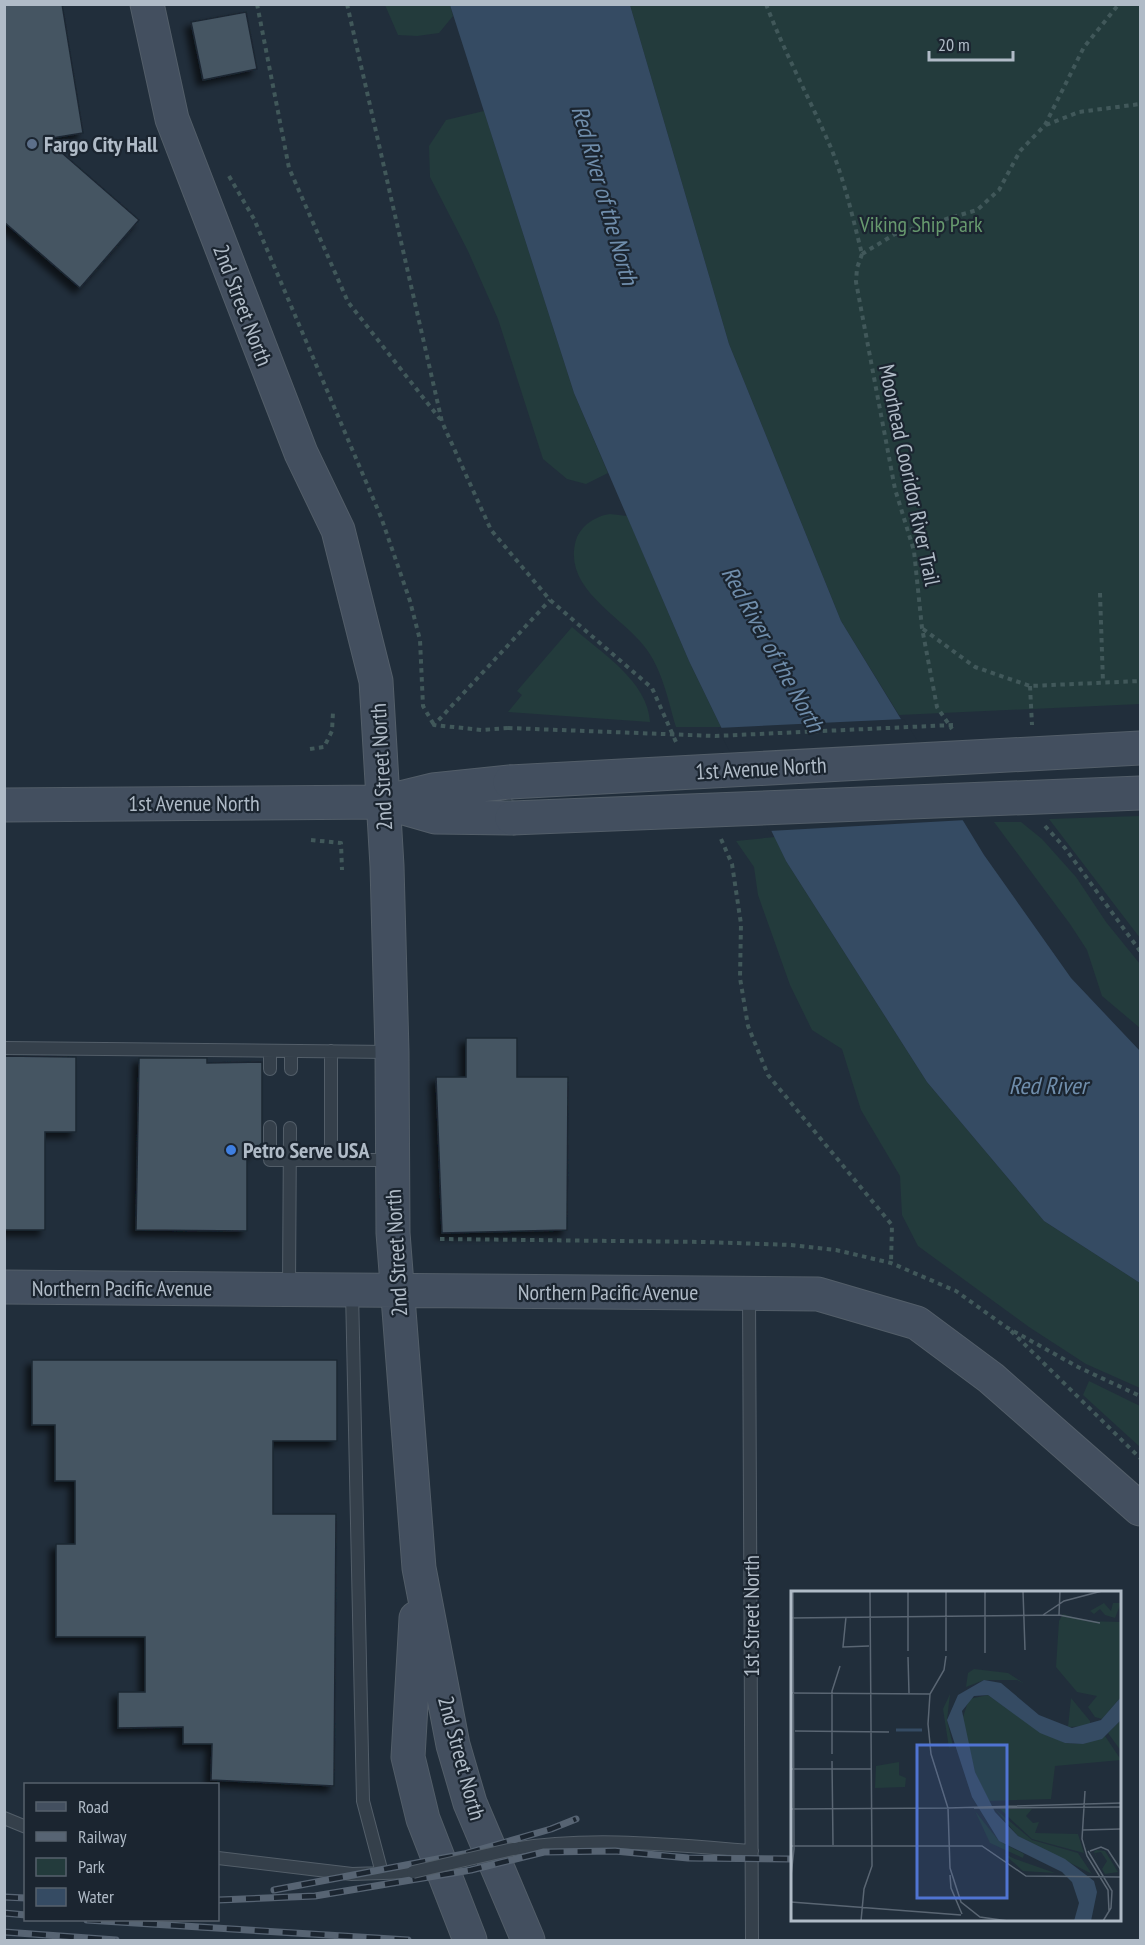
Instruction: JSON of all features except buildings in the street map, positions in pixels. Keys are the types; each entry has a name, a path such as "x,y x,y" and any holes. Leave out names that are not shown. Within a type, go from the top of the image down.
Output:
{"main road":[{"name":"2nd Street North","path":"147,4 172,119 301,453 338,530 376,681 384,802 397,1290 419,1568 453,1745 470,1803 528,1941"},
{"name":"1st Avenue North","path":"4,805 384,802 433,790 510,782 1140,748"},
{"name":"1st Avenue North","path":"384,802 435,817 512,818 1140,793"},
{"name":"Northern Pacific Avenue","path":"4,1287 818,1294 917,1323 991,1378 1140,1509"},
{"name":"2nd Street North","path":"419,1568 408,1757 423,1820 470,1941"}],"lane":[{"path":"4,1048 392,1052"},
{"path":"270,1051 270,1069"},
{"path":"291,1051 291,1069"},
{"path":"331,1051 332,1160"},
{"path":"270,1127 270,1160 393,1160"},
{"path":"288,1289 290,1128"},
{"path":"352,1290 363,1801 382,1873"},
{"name":"1st Street North","path":"749,1292 752,1941"},
{"path":"4,1818 24,1826"},
{"path":"219,1858 352,1874 413,1872 513,1849 551,1843 656,1844 752,1851"}],"path":[{"path":"257,4 288,168 348,302 442,422"},
{"path":"347,4 442,422 491,530 550,600 652,688 680,750"},
{"path":"766,4 786,57 831,149 849,201 862,254 895,234 977,210 999,190 1020,151 1045,125 1084,46 1119,4"},
{"path":"1045,125 1079,112 1140,104"},
{"path":"224,166 254,219 381,517 410,601 420,640 423,706 434,725"},
{"name":"Moorhead Cooridor River Trail","path":"862,254 857,268 856,282 896,489 914,551 922,628 937,707 957,736"},
{"path":"1100,593 1103,682"},
{"path":"434,725 550,600"},
{"path":"922,628 975,667 1030,686 1140,681"},
{"path":"310,748 324,747 332,731 333,712"},
{"path":"1022,721 1034,721"},
{"path":"434,725 482,730 508,728 716,736 963,724"},
{"path":"1039,820 1065,848 1140,951"},
{"path":"718,833 732,864 741,924 740,978 748,1026 768,1074 892,1225 891,1263"},
{"path":"311,840 341,843 342,870"},
{"path":"440,1239 791,1245 836,1250 891,1263 956,1291 1006,1327 1078,1367 1140,1396"},
{"path":"1006,1327 1140,1458"}],"green space":[{"path":"385,5 450,5 453,16 439,33 417,36 398,35"},
{"name":"Viking Ship Park","path":"630,5 1140,5 1140,704 899,715 841,621 729,344"},
{"path":"484,111 574,393 608,473 586,484 567,479 543,459 498,319 468,251 430,177 429,146 446,120"},
{"path":"610,514 627,516 689,661 721,727 676,727 664,685 650,655 634,635 596,599 577,572 574,557 578,535 590,522"},
{"path":"572,627 621,668 632,681 641,693 650,722 508,712 522,695 517,691"},
{"path":"1140,816 1140,938 1049,819"},
{"path":"994,822 1021,822 1042,839 1076,877 1106,922 1140,964 1140,1028 1102,996 1087,950"},
{"path":"775,837 786,861 927,1082 1044,1221 1140,1283 1140,1388 1086,1364 1029,1327 918,1246 902,1215 900,1176 861,1110 842,1049 812,1030 790,985 758,895 754,867 736,841"},
{"path":"1089,1381 1140,1406 1140,1447 1083,1395"}],"water":[{"name":"Red River","path":"450,5 630,5 729,344 841,621 984,855 1071,978 1140,1051 1140,1283 1044,1221 927,1082 786,861 689,661 574,393"}],"pier":[{"path":"904,719 966,820 769,831 718,728"}],"railway":[{"path":"274,1890 464,1854 551,1829 576,1819"},
{"path":"219,1900 315,1896 471,1870 544,1852 615,1851 688,1858 791,1859"},
{"path":"4,1897 24,1898"},
{"path":"4,1913 24,1915"},
{"path":"103,1921 408,1940"},
{"path":"4,1932 116,1940"}],"place":[{"name":"Fargo City Hall","path":"32,144"},
{"name":"Petro Serve USA","path":"231,1150"}],"water label":[{"name":"Red River of the North","path":"605,195"},
{"name":"Red River of the North","path":"773,649"}]}
